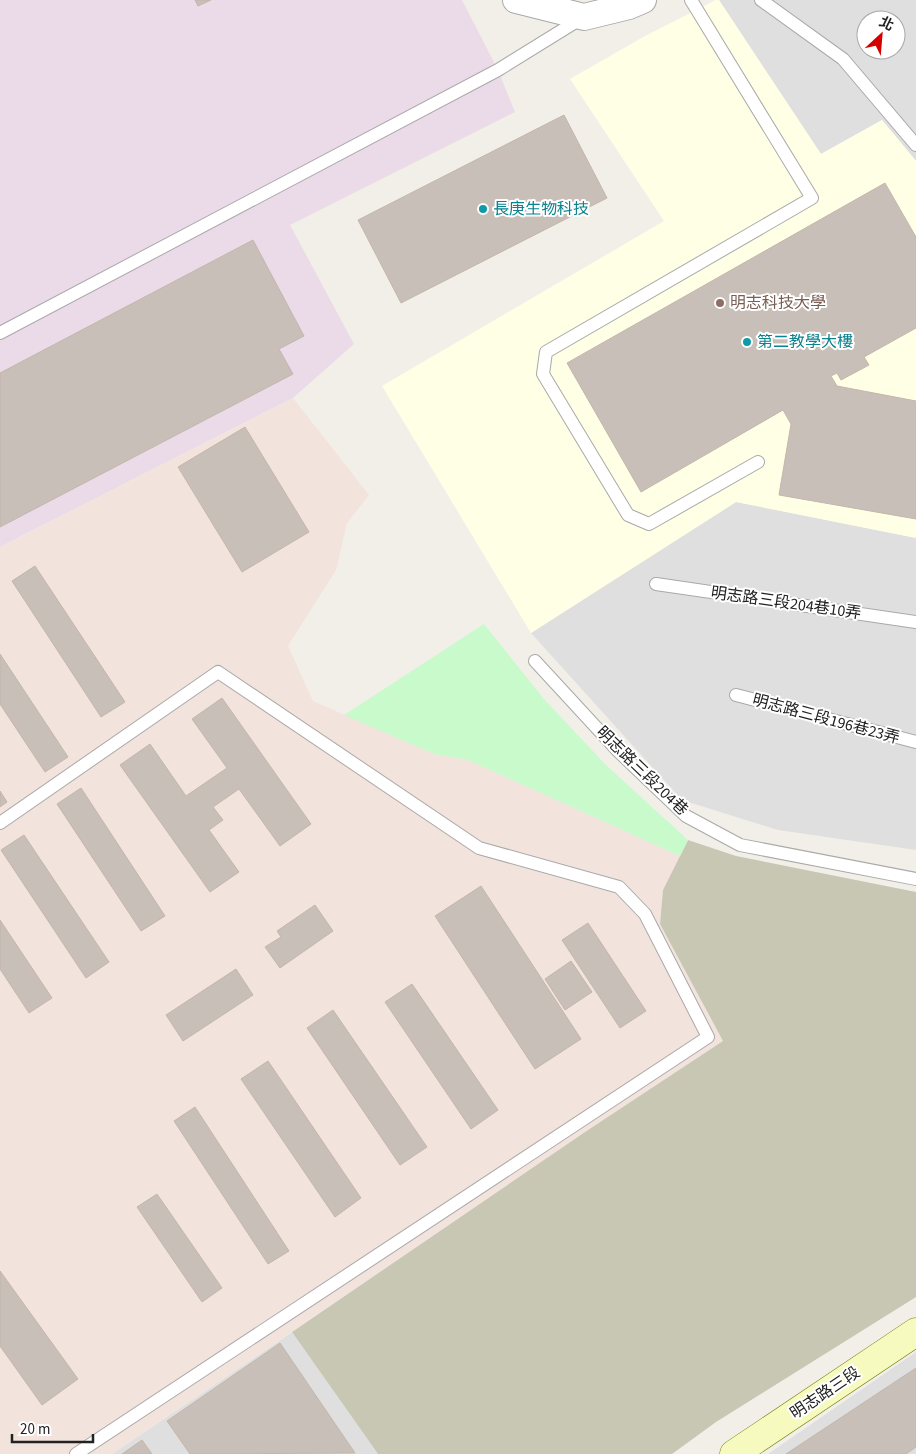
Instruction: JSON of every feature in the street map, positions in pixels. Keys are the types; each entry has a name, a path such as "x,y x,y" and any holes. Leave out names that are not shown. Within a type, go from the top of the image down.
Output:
{"main road":[{"name":"明志路三段","path":"734,1454 916,1332"}],"street":[{"path":"516,0 584,17 628,6 643,0"}],"lane":[{"path":"691,0 812,198 546,352 543,374 628,515 650,524 758,462"},
{"path":"761,0 843,59 916,144"},
{"path":"0,333 498,70 584,17"},
{"name":"明志路三段204巷10弄","path":"656,584 916,622"},
{"name":"明志路三段204巷","path":"535,661 618,751 686,816 740,845 916,879"},
{"path":"0,824 218,672 480,848 619,887 645,914 708,1037 76,1454"},
{"name":"明志路三段196巷23弄","path":"736,695 916,742"}],"shaded area":[{"path":"0,0 462,0 498,70 515,112 290,225 354,344 293,398 0,547"},
{"path":"719,0 916,0 916,161 882,120 821,154"},
{"name":"明志科技大學","path":"719,0 821,154 882,120 916,161 916,538 736,502 531,633 382,386 664,221 570,79 645,36"},
{"path":"293,398 369,495 347,523 336,570 288,646 313,701 434,754 468,760 680,856 663,890 660,924 723,1041 588,1130 112,1454 0,1454 0,547"},
{"path":"736,502 916,538 916,850 778,830 682,800 531,633"},
{"path":"688,840 736,856 916,892 916,1297 716,1422 672,1454 378,1454 292,1332 588,1130 723,1041 660,924 663,890"},
{"path":"292,1332 378,1454 112,1454"},
{"path":"916,1352 916,1454 768,1454"}],"green space":[{"path":"484,624 543,698 606,765 688,840 680,856 468,760 434,754 344,715"}],"building":[{"path":"195,0 211,0 198,6"},
{"name":"長庚生物科技","path":"564,115 607,198 401,303 358,220"},
{"name":"第二教學大樓","path":"885,183 916,237 916,328 864,357 869,365 841,380 837,373 831,376 837,386 916,401 916,519 779,495 791,424 783,410 641,492 567,363"},
{"path":"253,240 304,336 279,349 293,374 0,527 0,373"},
{"path":"245,427 309,532 242,572 178,467"},
{"path":"35,566 125,702 101,717 12,581"},
{"path":"0,654 68,757 45,772 0,704"},
{"path":"222,698 311,824 280,846 239,789 213,807 223,820 209,830 239,872 210,892 120,765 150,744 186,796 227,768 192,719"},
{"path":"81,788 165,916 141,931 57,804"},
{"path":"0,791 7,802 0,807"},
{"path":"24,835 109,962 86,978 1,850"},
{"path":"481,886 581,1039 535,1069 435,916"},
{"path":"315,905 333,931 280,968 265,947 281,937 277,931"},
{"path":"0,920 52,998 29,1013 0,969"},
{"path":"588,923 646,1011 620,1028 562,940"},
{"path":"571,961 592,992 565,1010 545,979"},
{"path":"236,969 253,995 183,1041 166,1015"},
{"path":"412,984 498,1110 471,1129 385,1002"},
{"path":"333,1010 427,1147 400,1165 307,1028"},
{"path":"268,1061 361,1198 335,1217 241,1079"},
{"path":"195,1107 289,1251 268,1264 174,1121"},
{"path":"157,1194 222,1288 202,1302 137,1207"},
{"path":"0,1271 78,1379 42,1405 0,1346"},
{"path":"280,1343 355,1453 190,1454 167,1421"},
{"path":"916,1368 916,1447 906,1454 786,1454"},
{"path":"142,1440 152,1454 122,1454"}],"place":[{"name":"長庚生物科技","path":"483,209"},
{"name":"明志科技大學","path":"720,303"},
{"name":"第二教學大樓","path":"747,342"}]}
